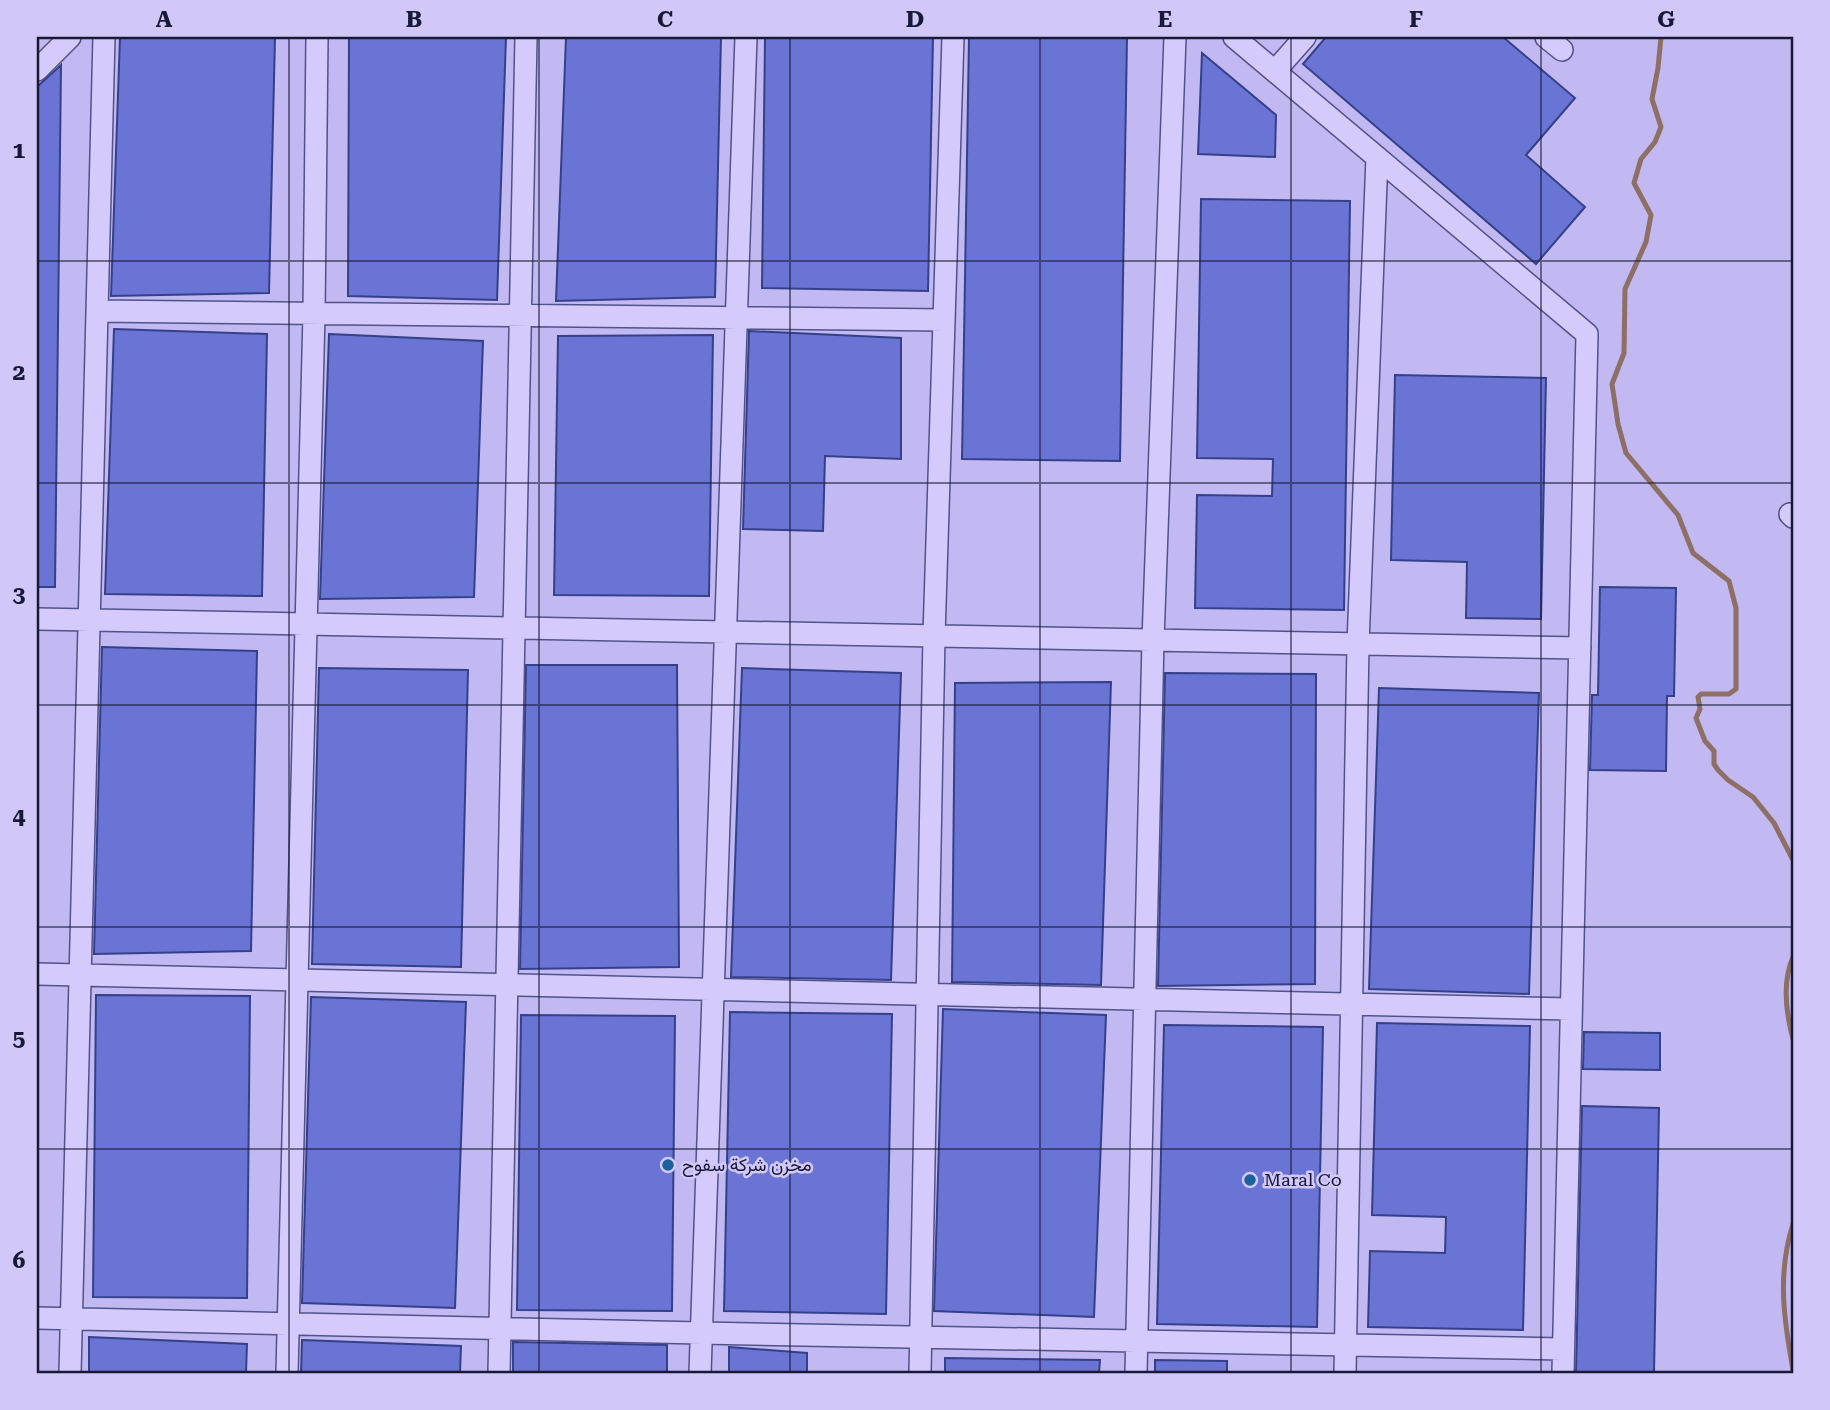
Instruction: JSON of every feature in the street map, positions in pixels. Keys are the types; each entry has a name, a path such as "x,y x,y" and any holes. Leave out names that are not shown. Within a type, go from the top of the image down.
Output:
{"lane":[{"path":"37,70 71,37"},
{"path":"71,1373 104,37"},
{"path":"286,1373 314,314 317,37"},
{"path":"499,1373 526,37"},
{"path":"700,1373 747,37"},
{"path":"920,1373 934,636 953,37"},
{"path":"1136,1373 1153,640 1175,37"},
{"path":"1234,37 1587,334 1563,1373"},
{"path":"1275,71 1305,37"},
{"path":"1345,1373 1358,644 1377,157"},
{"path":"97,312 944,320"},
{"path":"37,619 1580,648"},
{"path":"37,974 1571,1009"},
{"path":"37,1318 1563,1349"}],"building":[{"path":"120,37 275,37 269,293 111,296"},
{"path":"349,37 506,37 497,300 348,296"},
{"path":"566,37 721,37 715,297 556,301"},
{"path":"765,37 933,37 928,291 762,288"},
{"path":"969,37 1127,37 1120,461 962,459"},
{"path":"1326,37 1503,37 1575,98 1526,155 1585,207 1536,264 1303,64"},
{"path":"1202,53 1276,115 1275,157 1198,154"},
{"path":"61,65 55,587 37,587 37,87"},
{"path":"1201,199 1350,201 1344,610 1195,608 1197,495 1272,496 1273,459 1197,458"},
{"path":"114,329 267,334 262,596 105,594"},
{"path":"749,331 901,338 901,459 825,456 823,531 743,529"},
{"path":"329,334 483,341 474,597 320,599"},
{"path":"713,335 709,596 554,595 558,336"},
{"path":"1395,375 1546,378 1541,619 1466,618 1467,562 1391,560"},
{"path":"1600,587 1676,588 1674,696 1667,696 1666,771 1590,770 1592,695 1598,695"},
{"path":"102,647 257,651 251,951 94,954"},
{"path":"526,665 677,665 679,967 520,969"},
{"path":"319,668 468,670 461,967 312,964"},
{"path":"742,668 901,673 891,980 731,977"},
{"path":"1165,673 1316,674 1315,984 1158,986"},
{"path":"1111,682 1101,985 952,982 955,683"},
{"path":"1379,688 1539,693 1529,994 1369,989"},
{"path":"96,995 250,996 247,1298 93,1297"},
{"path":"311,997 466,1002 455,1308 302,1303"},
{"path":"943,1009 1106,1015 1094,1317 934,1311"},
{"path":"730,1012 892,1014 886,1314 724,1311"},
{"path":"521,1015 675,1016 672,1311 517,1310"},
{"path":"1377,1023 1530,1026 1523,1330 1368,1327 1370,1251 1445,1253 1446,1217 1372,1215"},
{"path":"1164,1025 1323,1027 1317,1327 1157,1324"},
{"path":"1584,1032 1660,1033 1660,1070 1583,1069"},
{"path":"1582,1106 1659,1108 1654,1373 1576,1373"},
{"path":"89,1337 247,1344 246,1373 89,1373"},
{"path":"302,1340 461,1346 460,1373 301,1373"},
{"path":"513,1342 667,1345 667,1373 513,1373"},
{"path":"729,1347 807,1353 807,1373 729,1373"},
{"path":"945,1358 1100,1360 1099,1373 945,1373"},
{"path":"1155,1360 1227,1361 1227,1373 1155,1373"}],"waterway":[{"path":"1661,37 1652,99 1661,127 1655,142 1641,159 1634,183 1651,215 1646,242 1625,289 1624,353 1612,384 1618,424 1626,453 1678,515 1693,553 1729,581 1736,608 1736,689 1729,694 1701,694 1698,697 1700,709 1696,718 1705,741 1714,751 1714,764 1718,770 1753,797 1774,823 1793,860"},
{"path":"1793,957 1787,977 1786,998 1793,1039"},
{"path":"1793,1224 1784,1279 1785,1315 1793,1370"}],"place":[{"name":"مخزن شركة سفوح","path":"668,1165"},
{"name":"Maral Co","path":"1250,1180"}]}
